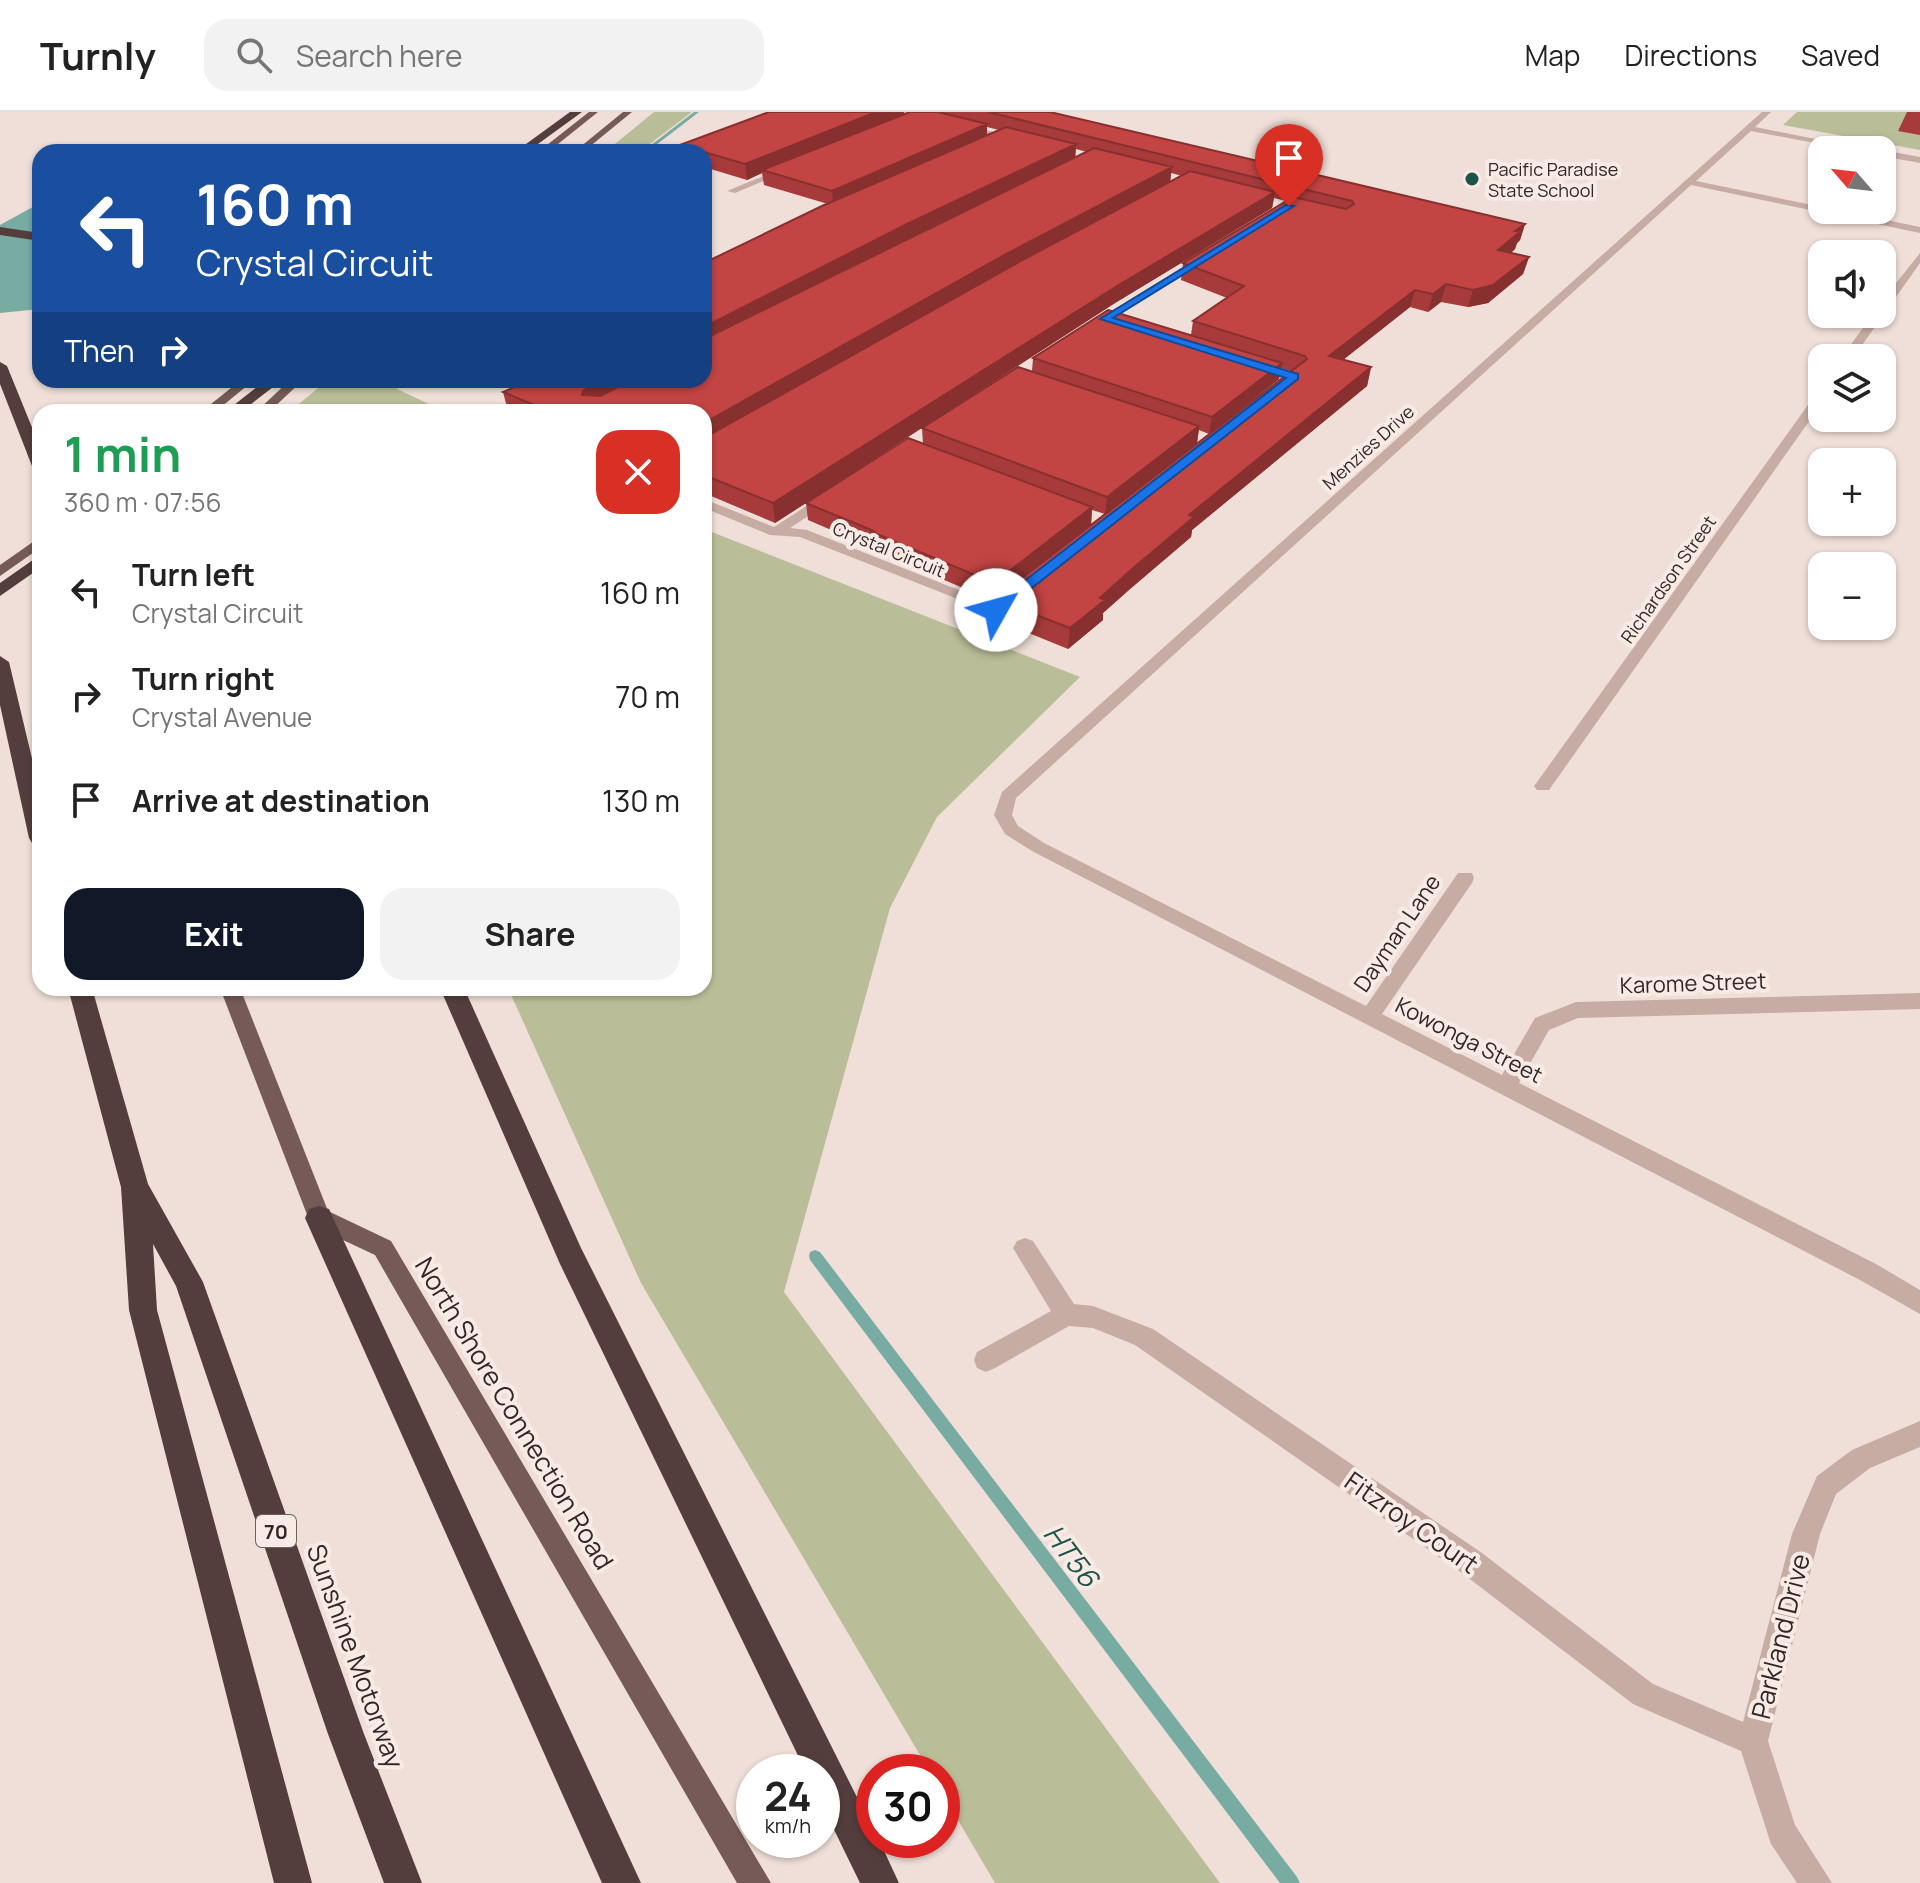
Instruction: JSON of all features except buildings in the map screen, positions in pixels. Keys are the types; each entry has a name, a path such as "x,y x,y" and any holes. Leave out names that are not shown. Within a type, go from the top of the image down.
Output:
{"highway":[{"path":"531,144 577,112"},
{"path":"0,231 32,236"},
{"path":"0,366 32,446"},
{"path":"243,404 264,388"},
{"path":"0,591 32,566"},
{"path":"0,662 32,803"},
{"name":"Sunshine Motorway","path":"82,996 135,1187 143,1310 293,1883"},
{"path":"456,996 570,1255 880,1883"},
{"name":"Sunshine Motorway","path":"135,1187 189,1282 346,1734 403,1883"},
{"path":"319,1218 622,1883"}],"main road":[{"path":"552,144 594,112"},
{"path":"588,144 628,112"},
{"path":"217,404 238,388"},
{"path":"271,404 288,388"},
{"path":"0,572 32,547"},
{"path":"233,996 319,1218"},
{"name":"North Shore Connection Road","path":"319,1218 383,1248 755,1883"}],"street":[{"name":"Menzies Drive","path":"1003,815 1008,796 1767,112"},
{"path":"906,116 920,116 1034,143"},
{"path":"1748,128 1808,139"},
{"path":"991,142 1005,136"},
{"path":"1896,156 1920,160"},
{"path":"732,191 804,163"},
{"path":"1689,182 1808,207"},
{"path":"1891,224 1920,230"},
{"path":"1080,335 1210,254"},
{"path":"1896,290 1920,256"},
{"path":"1105,319 1120,323"},
{"name":"Richardson Street","path":"1543,786 1808,414"},
{"name":"Crystal Circuit","path":"775,532 841,489"},
{"path":"712,506 775,532"},
{"name":"Crystal Circuit","path":"775,532 802,533 996,610 1045,571"},
{"name":"Kowonga Street","path":"1003,815 1011,830 1038,847 1868,1272 1920,1303"},
{"name":"Dayman Lane","path":"1370,1016 1465,878"},
{"name":"Karome Street","path":"1507,1086 1542,1024 1576,1010 1920,1001"},
{"path":"986,1360 1067,1315 1025,1248"},
{"name":"Fitzroy Court","path":"1067,1315 1093,1317 1144,1337 1472,1563 1643,1694 1753,1741"},
{"name":"Parkland Drive","path":"1816,1883 1782,1833 1753,1741 1806,1534 1826,1485 1861,1459 1920,1434"}],"green space":[{"path":"654,112 692,112 650,144 615,144"},
{"path":"1797,112 1920,112 1920,150 1896,146 1896,136 1843,136 1783,125"},
{"path":"318,388 398,388 429,404 299,404"},
{"path":"712,532 1080,677 937,817 890,908 784,1292 1220,1883 995,1883 960,1824 960,1754 919,1754 641,1283 512,996 712,996"}],"water":[{"path":"32,207 32,310 0,313 0,225"}],"waterway":[{"path":"655,144 697,112"},
{"name":"HT56","path":"815,1256 1291,1883"}],"place":[{"name":"Pacific Paradise State School","path":"1472,179"}],"route":[{"path":"996,610 1294,377 1105,319 1289,206"}]}
